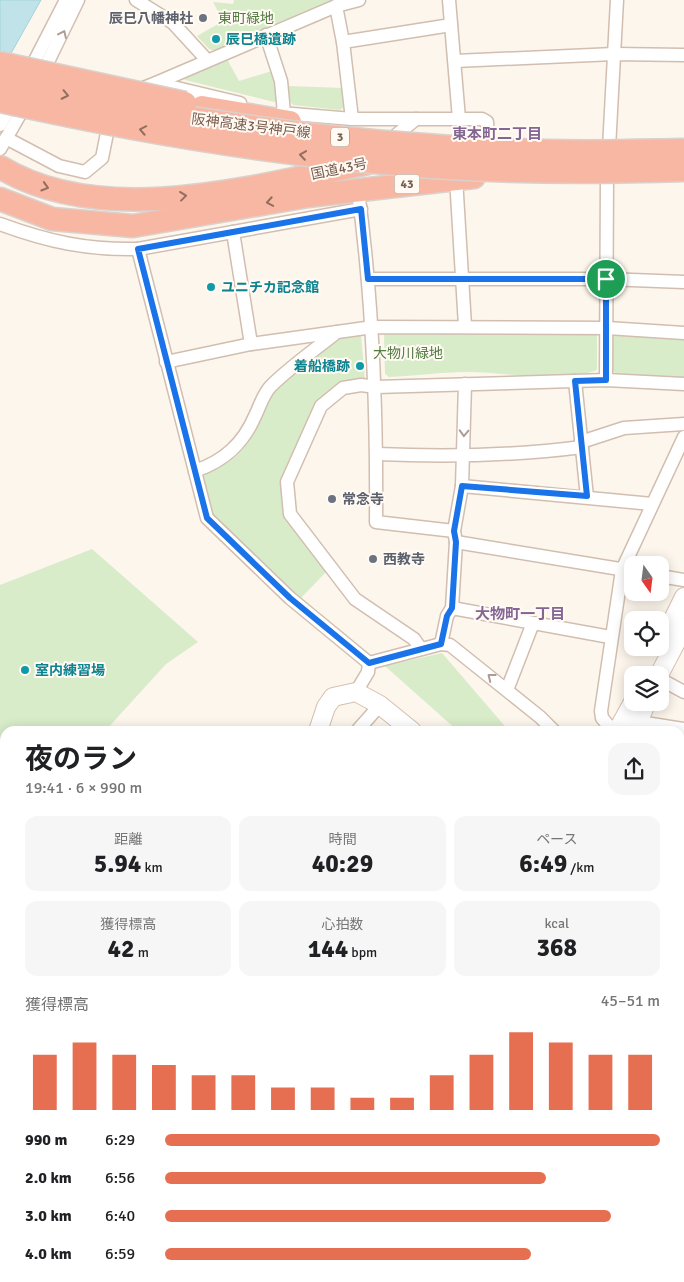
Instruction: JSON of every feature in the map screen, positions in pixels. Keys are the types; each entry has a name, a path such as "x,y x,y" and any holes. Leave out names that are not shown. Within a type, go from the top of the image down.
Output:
{"highway":[{"path":"0,63 202,107 453,150"},
{"name":"阪神高速3号神戸線","path":"0,80 146,111 246,126 397,143 517,150 684,149"},
{"name":"阪神高速3号神戸線","path":"0,101 155,132 309,156 410,166 558,171 684,170"},
{"name":"国道43号","path":"0,168 26,181 74,195 134,200 160,199 223,191 406,155 453,150 489,148 684,149"},
{"name":"国道43号","path":"0,199 52,219 133,226 308,196 359,200 456,178 607,176 684,179"}],"main road":[{"path":"669,628 684,597"},
{"path":"664,666 684,627"},
{"path":"320,726 326,707 333,697 356,692 380,705 403,726"},
{"path":"618,726 627,711"},
{"path":"637,726 643,711"}],"street":[{"path":"0,125 66,0"},
{"path":"78,0 49,63 3,144 59,166 85,172 102,158 112,112 122,95 156,84 207,60 336,6 359,0"},
{"path":"136,0 172,23 207,60"},
{"path":"449,0 460,119"},
{"path":"609,148 617,0"},
{"path":"336,6 343,42 352,120"},
{"path":"343,42 451,24"},
{"path":"266,35 281,81 284,113"},
{"path":"455,61 614,54 684,55"},
{"path":"156,84 284,113 352,120 485,120 489,127 489,148"},
{"path":"390,140 416,119"},
{"path":"606,380 607,176"},
{"path":"456,178 466,326"},
{"path":"0,224 65,245 104,249 138,249 233,232 359,200 373,327 376,387 376,522 624,570"},
{"path":"233,232 251,344"},
{"path":"138,249 205,513 212,524 290,598 369,663"},
{"path":"368,279 606,279 684,282"},
{"path":"166,362 251,344 373,327 607,328 684,333"},
{"path":"195,471 211,466 236,447 248,432 263,397 272,385 337,332"},
{"path":"421,649 414,639 355,598 290,514 287,482 321,406 343,388 361,385 376,387 606,380 684,384"},
{"path":"575,381 587,496"},
{"path":"441,644 447,616 452,608 455,537 462,486 466,384"},
{"path":"377,454 451,457 523,454 582,445 624,428 684,424"},
{"path":"633,556 652,504 684,437"},
{"path":"462,486 587,496 652,504"},
{"path":"669,578 684,580"},
{"path":"610,726 602,718 601,711 610,637 624,583"},
{"path":"452,608 610,637"},
{"path":"507,690 533,623"},
{"path":"369,663 441,644 450,645 507,690 548,726"},
{"path":"356,692 368,672 369,663"},
{"path":"669,684 684,692"},
{"path":"362,726 380,705"}],"green space":[{"name":"東町緑地","path":"234,0 337,0 216,51 209,49 197,36 223,21 213,2 233,4"},
{"path":"227,59 239,81 272,71 276,82 278,100 274,102 183,78"},
{"path":"288,86 343,88 344,107 340,110 293,105 289,100"},
{"name":"大物川緑地","path":"388,331 593,331 597,335 597,370 582,374 550,377 467,372 389,377 385,374 384,334"},
{"path":"611,334 684,336 684,379 619,376 611,369"},
{"path":"361,335 365,381 342,383 281,481 285,515 328,570 300,599 211,518 200,478 219,466 255,432 267,404 278,387 335,338"},
{"path":"92,549 198,642 166,664 110,726 0,726 0,585"},
{"path":"442,653 505,726 452,726 385,666"}],"water":[{"path":"0,0 41,0 0,73"}],"place":[{"name":"辰巳八幡神社","path":"203,18"},
{"name":"辰巳橋遺跡","path":"216,39"},
{"name":"ユニチカ記念館","path":"211,287"},
{"name":"着船橋跡","path":"360,366"},
{"name":"常念寺","path":"332,499"},
{"name":"西教寺","path":"373,559"},
{"name":"室内練習場","path":"25,670"}],"district":[{"name":"東本町二丁目","path":"497,134"},
{"name":"大物町一丁目","path":"520,614"}],"route":[{"path":"361,209 368,279 606,279 606,380 575,381 587,496 462,486 454,531 456,542 452,608 447,616 441,644 369,663 290,598 207,518 138,249 361,209"}]}
